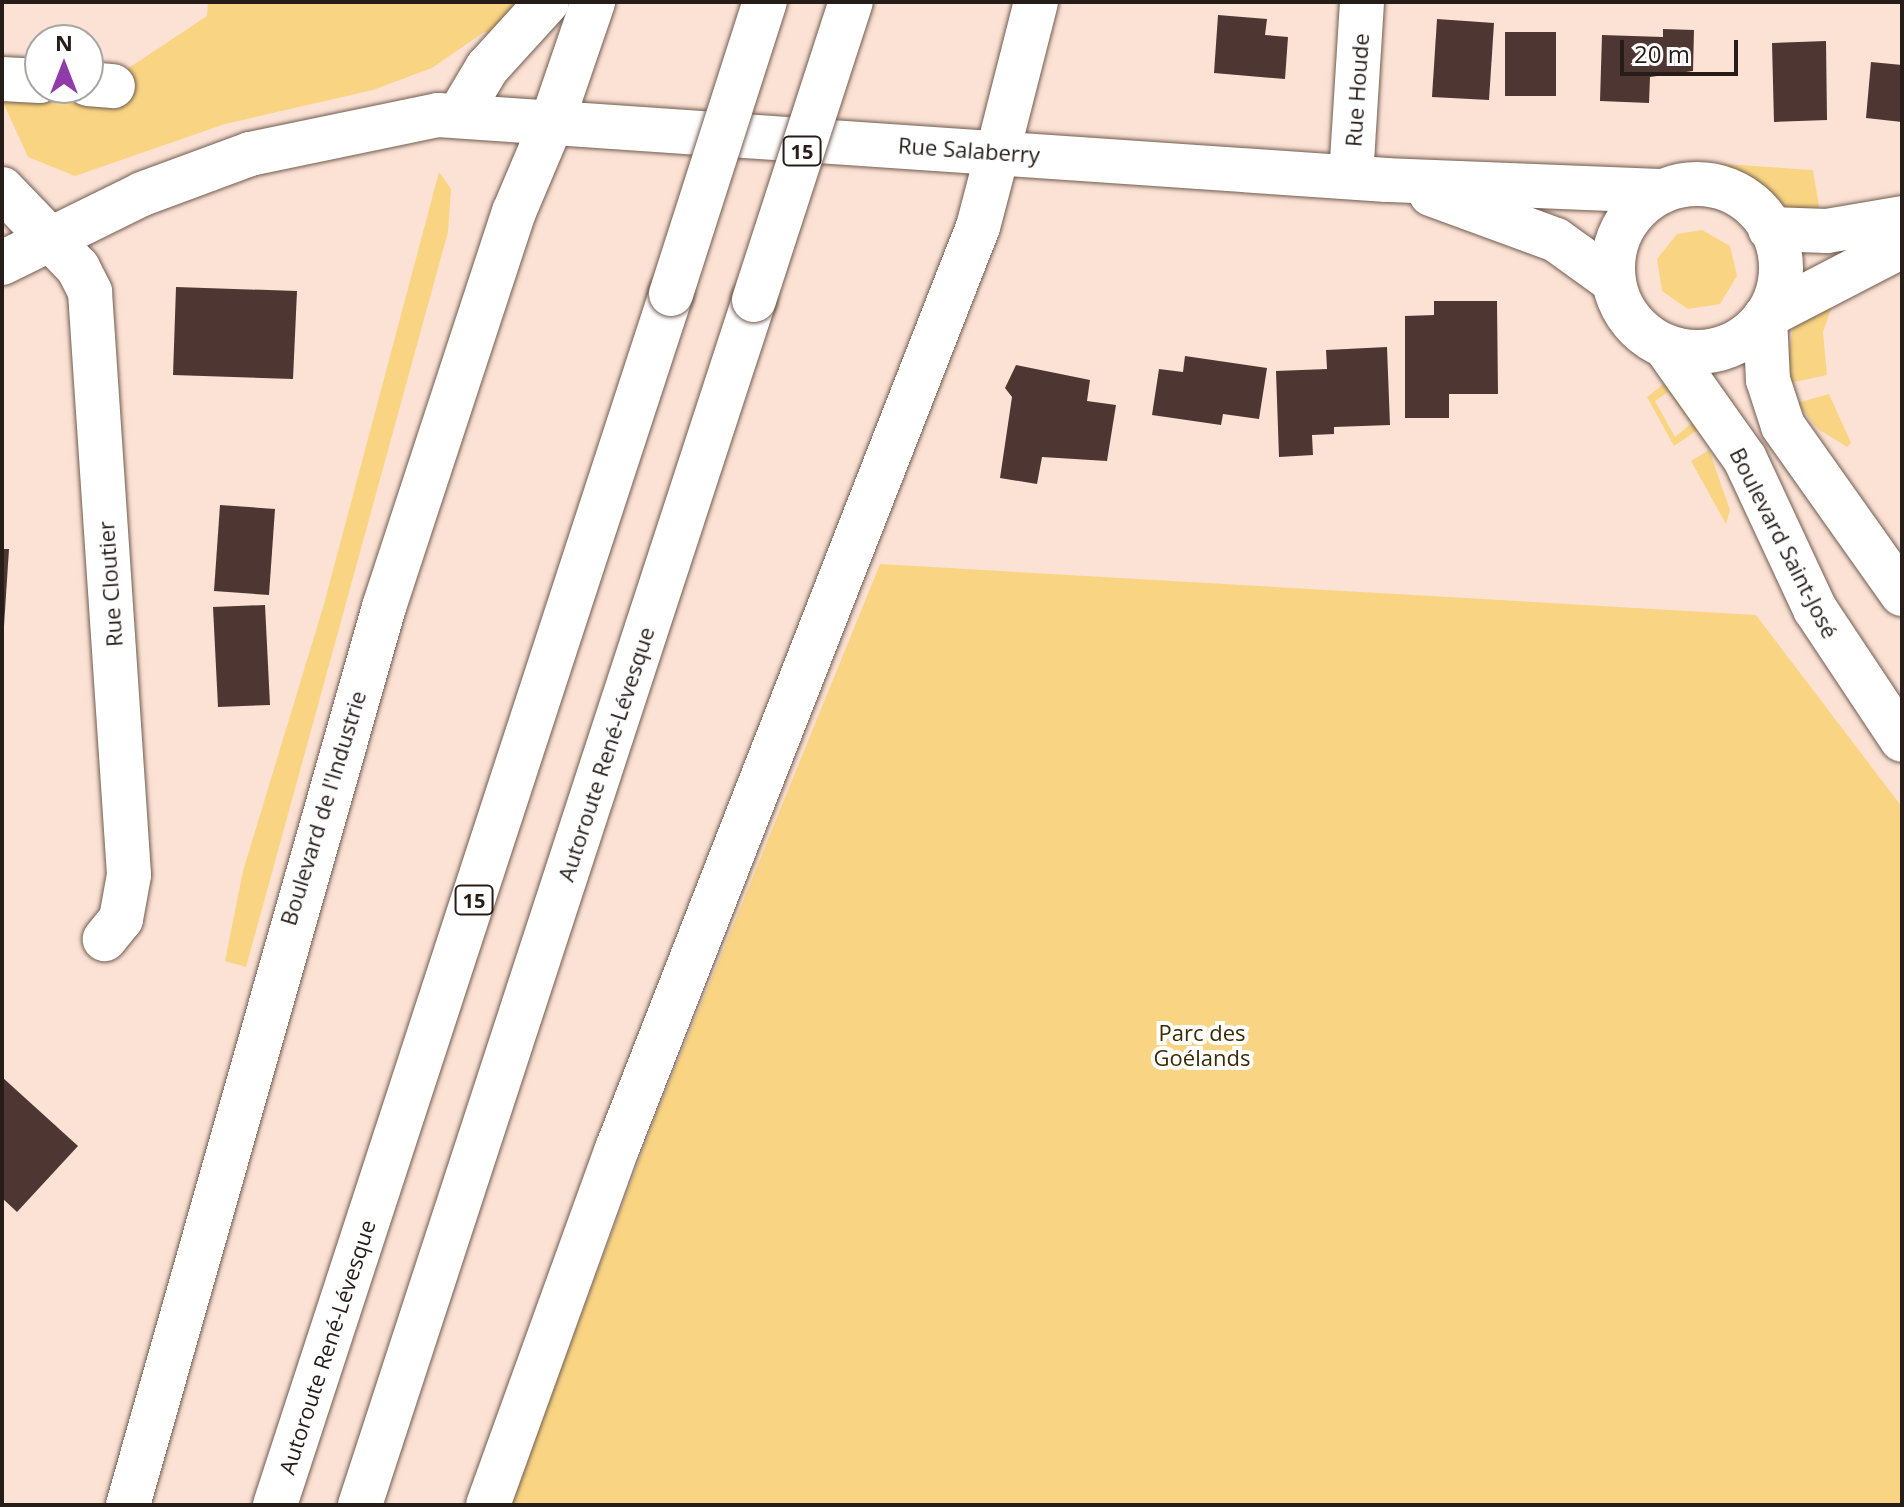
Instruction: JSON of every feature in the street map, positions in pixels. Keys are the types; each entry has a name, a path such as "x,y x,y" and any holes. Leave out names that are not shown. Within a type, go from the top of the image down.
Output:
{"main road":[{"path":"459,115 487,68 547,2"},
{"name":"Boulevard de l'Industrie","path":"128,1505 384,607 514,212 552,122 593,2"},
{"name":"Autoroute René-Lévesque","path":"275,1505 765,2"},
{"name":"Autoroute René-Lévesque","path":"360,1505 851,2"},
{"path":"488,1505 617,1149 974,236 1036,2"},
{"name":"Rue Houde","path":"1362,2 1369,179"},
{"path":"2,79 24,80"},
{"name":"Rue Salaberry","path":"2,263 48,238 250,154 359,127 459,115 1369,179 1663,191"},
{"name":"Rue Salaberry","path":"1369,179 1534,229 1613,281"},
{"path":"1902,246 1765,317 1714,350 1665,346 1627,315 1613,281 1626,222 1663,191 1688,185 1725,189 1770,229 1781,274 1765,317 1768,380 1783,426 1902,594"},
{"path":"2,189 48,238"},
{"path":"1770,229 1827,231 1902,218"},
{"name":"Rue Cloutier","path":"48,238 90,292 129,875 121,919 105,939"},
{"name":"Boulevard Saint-José","path":"1665,346 1745,459 1815,609 1902,740"}],"green space":[{"path":"208,2 522,2 495,35 484,32 432,68 373,90 225,124 75,176 28,157 2,100 24,101 24,104 125,104 124,71 207,16"},
{"path":"1708,163 1813,170 1821,219 1788,210 1758,182"},
{"path":"439,172 451,189 448,232 246,967 225,961 243,871 324,604"},
{"path":"1702,230 1730,246 1737,276 1720,304 1688,309 1662,291 1657,259 1677,234"},
{"path":"1834,300 1823,332 1827,375 1785,384 1793,327"},
{"path":"1666,382 1705,425 1674,446 1647,397","holes":["1668,392 1692,423 1675,437 1655,401"]},
{"path":"1829,394 1851,443 1847,447 1818,429 1797,403"},
{"path":"1709,450 1730,510 1726,524 1691,461"},
{"name":"Parc des Goélands","path":"880,564 1756,615 1902,807 1902,1505 510,1505 654,1120"}],"building":[{"path":"1218,15 1267,19 1265,35 1288,37 1285,79 1214,73"},
{"path":"1437,19 1494,23 1489,100 1432,97"},
{"path":"1663,29 1694,30 1693,71 1650,77 1649,103 1600,101 1602,35 1663,37"},
{"path":"1505,32 1556,32 1556,96 1505,96"},
{"path":"1826,41 1827,120 1774,122 1772,43"},
{"path":"1871,62 1902,65 1902,122 1866,118"},
{"path":"176,287 297,291 293,379 173,375"},
{"path":"1434,301 1497,301 1498,394 1449,394 1449,418 1405,418 1405,316 1434,315"},
{"path":"1387,347 1390,425 1334,427 1334,434 1312,435 1313,455 1279,457 1276,371 1327,369 1326,350"},
{"path":"1185,356 1267,368 1259,419 1223,414 1221,425 1152,415 1159,369 1183,372"},
{"path":"1016,365 1090,380 1087,401 1116,405 1107,461 1042,457 1037,484 1000,478 1012,397 1005,388"},
{"path":"220,505 275,509 269,595 214,591"},
{"path":"2,549 9,549 4,626 2,626"},
{"path":"265,605 270,705 218,707 213,607"},
{"path":"2,1077 78,1146 17,1212 2,1198"}]}
